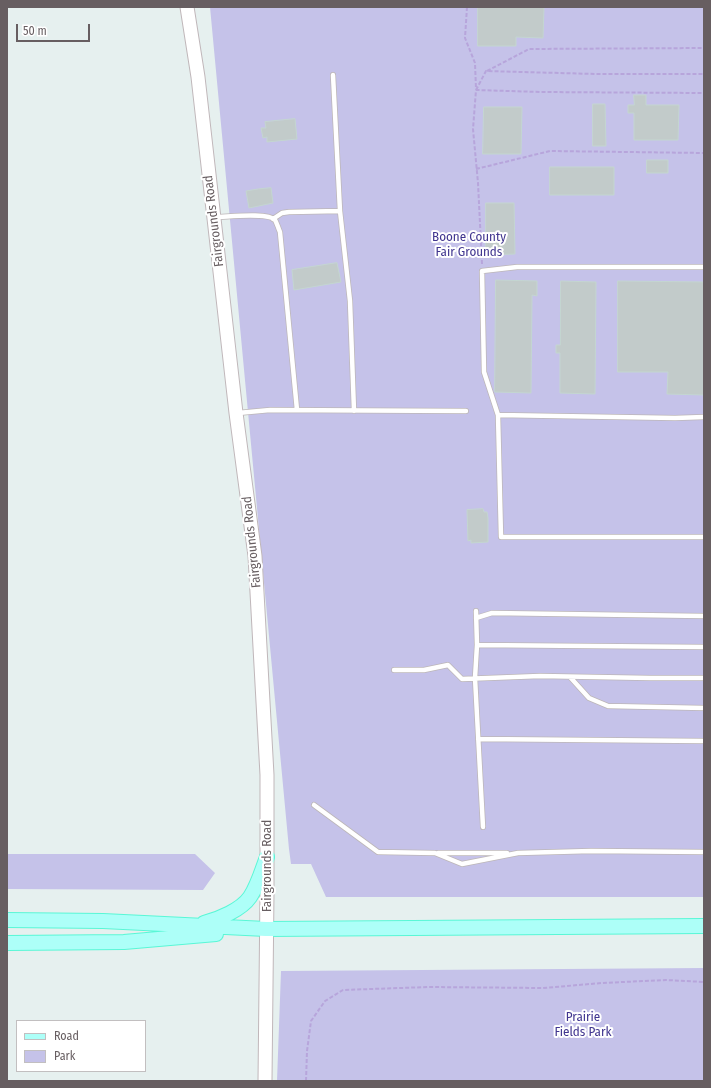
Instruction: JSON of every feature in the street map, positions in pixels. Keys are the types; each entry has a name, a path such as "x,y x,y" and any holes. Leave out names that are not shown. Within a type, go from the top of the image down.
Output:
{"main road":[{"name":"Fairgrounds Road","path":"187,7 198,77 236,413 255,556 267,774 265,1081"},
{"path":"196,926 218,919 235,910 249,899 256,887 267,857"},
{"path":"7,920 104,921 266,929 704,926"},
{"path":"7,943 124,942 266,929"}],"lane":[{"path":"333,75 340,211 350,301 354,411"},
{"path":"273,219 289,212 340,211"},
{"path":"214,217 261,215 270,217 275,221 280,232 297,410"},
{"path":"704,267 517,268 482,271 484,372 498,415 501,537 704,537"},
{"path":"236,413 270,410 466,411"},
{"path":"498,415 704,417"},
{"path":"476,611 477,645 475,678 483,827"},
{"path":"476,618 492,613 704,616"},
{"path":"477,645 704,647"},
{"path":"394,670 424,670 448,665 462,679 540,676 704,678"},
{"path":"570,676 589,698 608,706 704,708"},
{"path":"478,739 704,741"},
{"path":"314,805 378,852 704,852"},
{"path":"435,853 462,864 518,852"}],"path":[{"path":"467,7 465,38 475,63 476,90 473,130 482,271"},
{"path":"476,90 486,71 529,49 704,48"},
{"path":"486,71 596,74 704,74"},
{"path":"476,90 704,93"},
{"path":"476,169 550,151 704,153"},
{"path":"306,1081 307,1051 311,1021 325,1001 343,990 428,987 542,988 666,980 704,982"}],"green space":[{"name":"Boone County Fair Grounds","path":"210,7 704,7 704,897 326,897 311,864 291,864"},
{"path":"7,854 195,854 215,873 203,890 7,889"},
{"name":"Prairie Fields Park","path":"704,968 704,1081 277,1081 281,971"}],"building":[{"path":"478,7 544,7 543,38 516,37 516,46 478,46"},
{"path":"634,95 646,95 646,105 679,105 678,140 634,140 634,113 628,113 628,105 634,105"},
{"path":"593,104 605,104 606,146 593,146"},
{"path":"484,107 522,107 521,154 483,154"},
{"path":"295,119 297,139 267,142 267,137 263,138 261,128 266,128 265,122"},
{"path":"647,160 668,160 668,173 647,173"},
{"path":"550,167 614,167 614,195 550,195"},
{"path":"271,188 273,203 249,208 246,191"},
{"path":"486,203 514,203 515,254 486,255"},
{"path":"337,263 341,282 294,290 292,270"},
{"path":"496,280 537,281 537,296 532,295 531,393 495,392"},
{"path":"561,281 596,282 595,394 560,393 560,353 556,353 556,345 560,345"},
{"path":"618,281 704,282 704,395 667,394 668,372 618,372"},
{"path":"483,509 484,512 487,512 488,518 488,542 471,543 471,540 468,541 467,510"}]}
